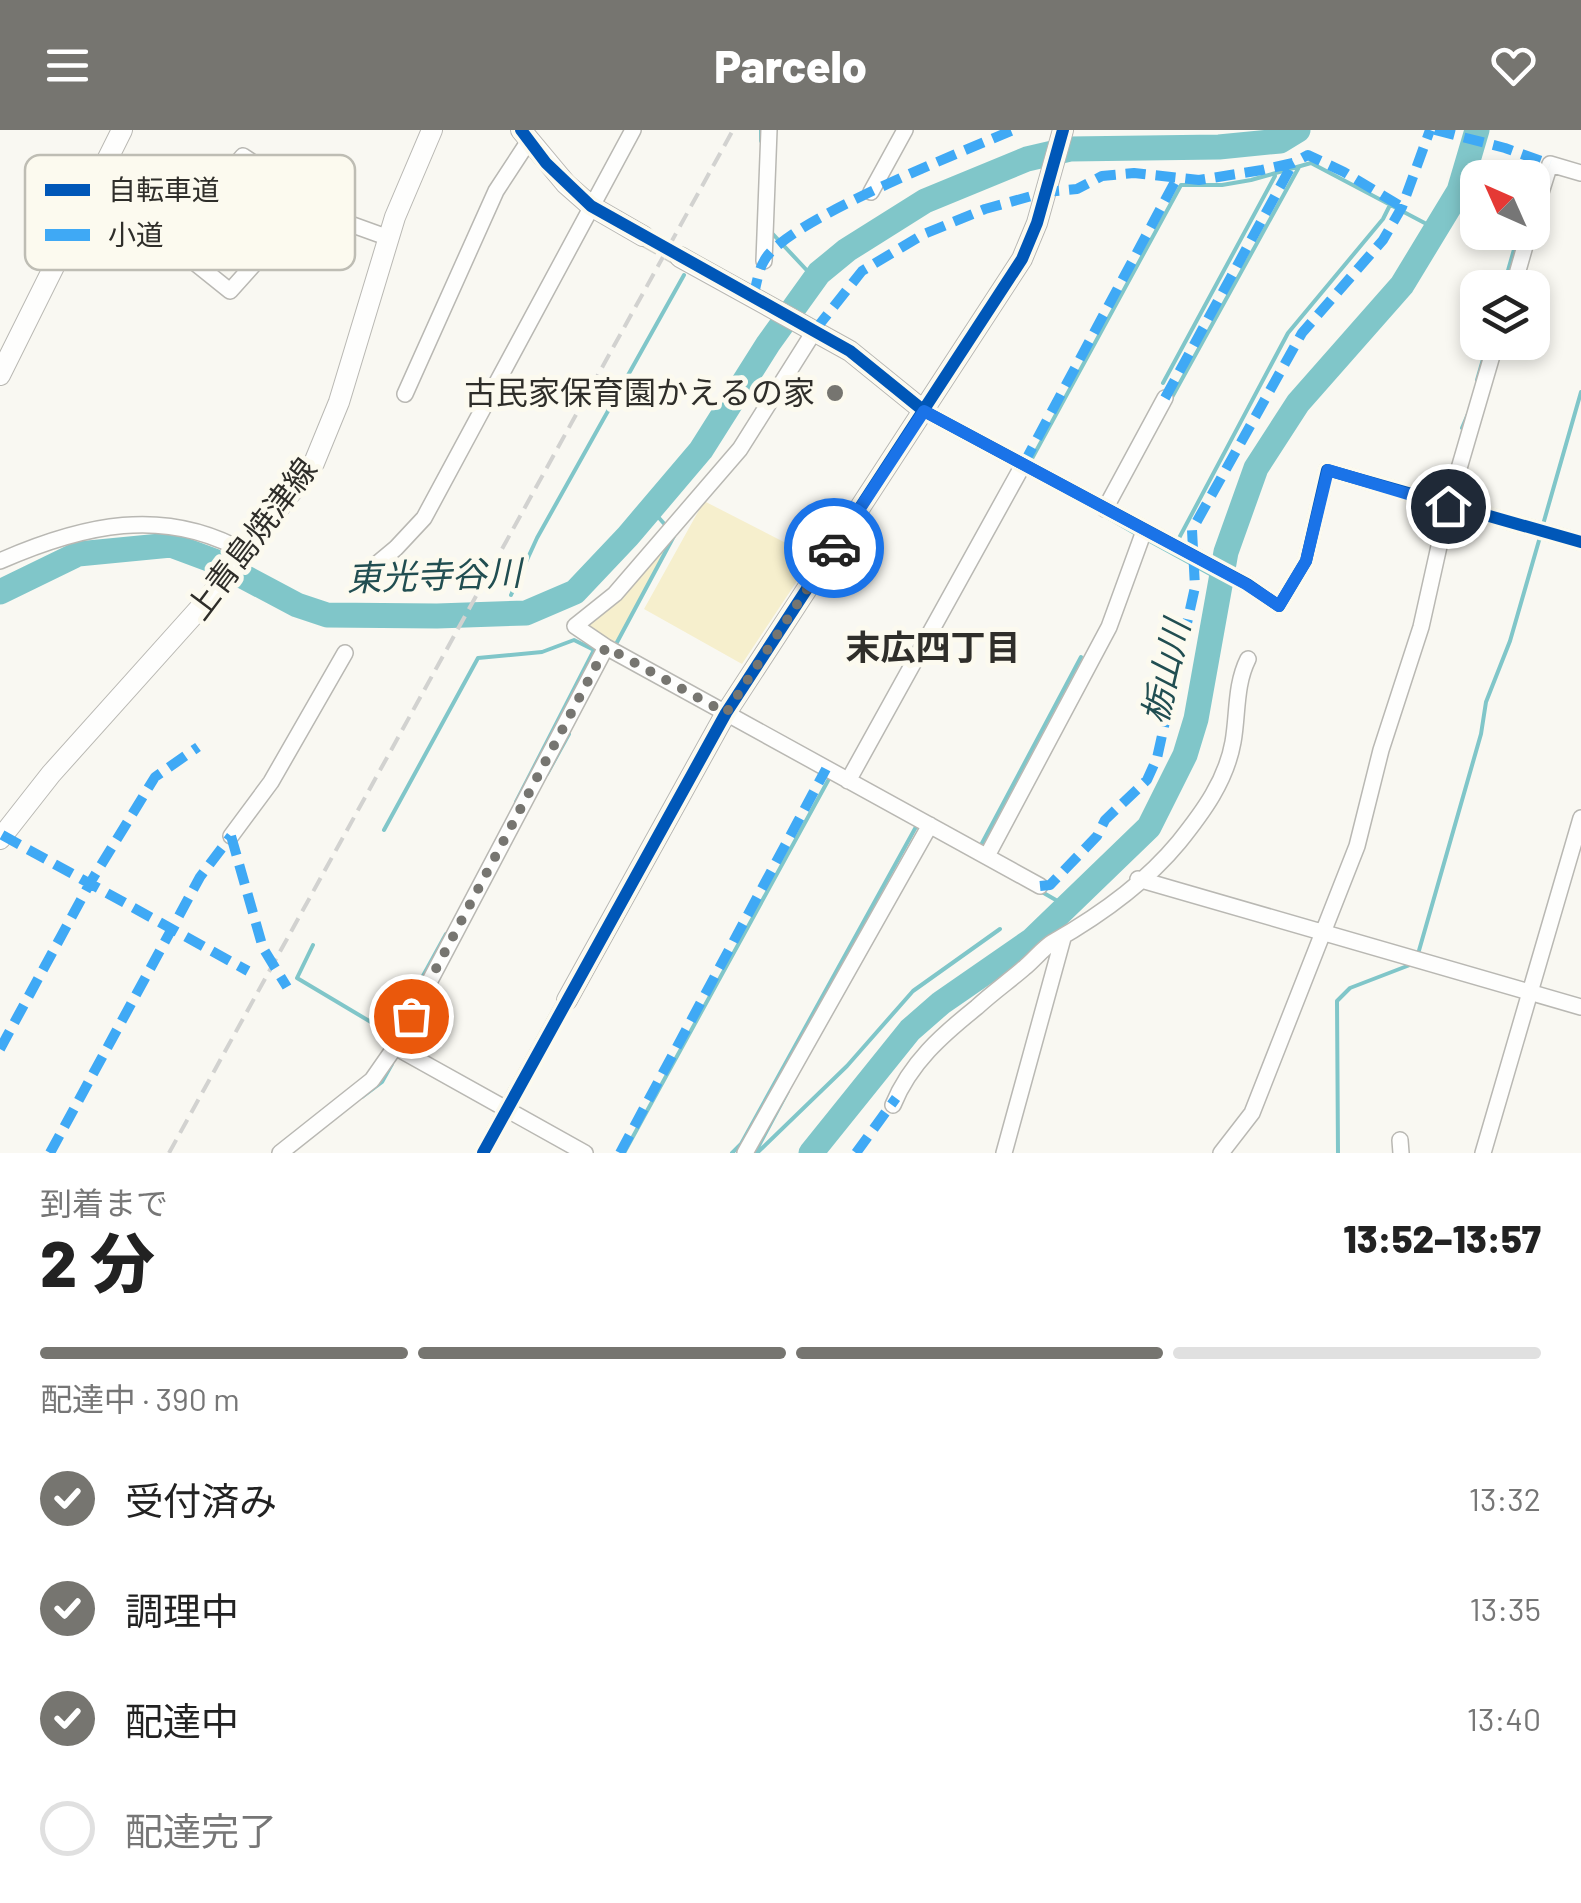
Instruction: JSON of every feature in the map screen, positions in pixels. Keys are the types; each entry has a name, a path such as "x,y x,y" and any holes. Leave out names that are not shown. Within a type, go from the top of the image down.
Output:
{"street":[{"path":"110,155 122,130"},
{"name":"上青島焼津線","path":"0,838 50,774 161,655 314,463 339,402 389,238 432,130"},
{"path":"360,578 424,518 634,130"},
{"path":"764,260 770,130"},
{"path":"871,192 905,130"},
{"path":"483,1153 726,713 1022,259 1049,184 1063,130"},
{"path":"404,394 525,135 556,174 591,206 644,236"},
{"path":"1550,164 1581,173"},
{"path":"355,226 389,238"},
{"path":"680,258 850,350 924,411 1246,584 1279,606 1306,561 1328,470 1581,542"},
{"path":"0,375 52,270"},
{"path":"204,270 230,291 249,270"},
{"path":"812,328 740,449 616,594 575,626 606,647 1040,886"},
{"path":"1220,1153 1252,1112 1357,846 1381,750 1421,627 1448,506 1491,360"},
{"path":"1105,509 1165,398"},
{"path":"848,781 1023,464"},
{"path":"0,561 46,541 95,527 134,524 222,539 246,553"},
{"path":"987,856 1110,627 1144,531"},
{"path":"280,1153 372,1080 396,1046 606,647"},
{"path":"230,836 271,782 345,653"},
{"path":"893,1105 916,1064 942,1036 1052,943 1138,880 1206,808 1222,778 1233,744 1242,671 1248,660"},
{"path":"1483,1153 1581,818"},
{"path":"745,1153 930,824"},
{"path":"1138,880 1581,1007"},
{"path":"1004,1153 1063,938"},
{"path":"396,1046 585,1153"}],"shaded area":[{"path":"704,501 813,557 742,664 644,609"},
{"path":"670,543 616,642 586,628"}],"waterway":[{"path":"761,130 761,141"},
{"name":"東光寺谷川","path":"0,592 78,554 171,545 214,561 297,605 327,615 526,613 575,592 628,536 701,450 768,344 819,273 847,250 925,201 1027,159 1070,149 1219,147 1280,141 1298,130"},
{"name":"栃山川","path":"811,1153 910,1030 941,1003 1032,940 1149,827 1185,755 1196,719 1226,552 1256,468 1298,403 1402,285 1459,191 1477,130"},
{"path":"1029,464 1181,185 1222,185 1311,163 1436,229"},
{"path":"1171,399 1299,167"},
{"path":"1163,383 1275,176"},
{"path":"1178,540 1288,333 1383,219 1390,205"},
{"path":"770,231 815,279"},
{"path":"1508,270 1514,250"},
{"path":"511,595 537,538 684,275"},
{"path":"1477,380 1483,360"},
{"path":"1542,528 1581,392"},
{"path":"1462,428 1468,414"},
{"path":"651,509 668,528"},
{"path":"1107,517 1138,535"},
{"path":"615,646 674,536"},
{"path":"1418,954 1481,734 1486,702 1510,641 1540,537"},
{"path":"1146,539 1221,580"},
{"path":"384,830 478,658 542,652 574,640 592,649"},
{"path":"516,802 594,650"},
{"path":"980,847 1081,657"},
{"path":"547,774 569,734"},
{"path":"624,1153 830,777"},
{"path":"732,1153 741,1144 917,825"},
{"path":"1042,892 1068,907"},
{"path":"757,1153 847,1066 913,991 1000,929"},
{"path":"313,945 297,978 391,1034 446,934"},
{"path":"1338,1153 1337,1001 1350,988 1415,963"},
{"path":"362,1097 382,1082 392,1064"},
{"path":"755,1153 788,1091"}],"tunnel":[{"path":"643,236 680,257"}],"railway":[{"path":"169,1153 733,130"}],"marked path":[{"path":"753,298 764,261 778,245 805,227 878,188 1013,130"},
{"path":"1040,886 1050,885 1097,836 1105,820 1147,780 1157,758 1195,587 1192,530 1302,333 1383,240 1402,207 1430,130"},
{"path":"1435,130 1539,160"},
{"path":"815,330 862,271 924,234 985,209 1046,192 1077,189 1102,176 1134,173 1199,180 1293,163 1308,155 1402,207"},
{"path":"1165,398 1293,163"},
{"path":"1023,465 1178,176"},
{"path":"0,1049 90,883 155,777 198,747"},
{"path":"620,1153 826,769"},
{"path":"2,835 248,971"},
{"path":"231,836 263,948 287,987"},
{"path":"50,1153 200,877 231,836"},
{"path":"856,1153 896,1098"}],"cycle path":[{"path":"521,130 546,163 591,206 850,351 924,411 1247,584 1279,606 1306,561 1327,470 1581,542"},
{"path":"483,1153 726,713 1022,259 1037,223 1063,130"}],"way so far":[{"path":"411,1016 606,647 726,713 834,548"}],"place":[{"name":"古民家保育園かえるの家","path":"835,393"}],"district":[{"name":"末広四丁目","path":"933,648"}],"route":[{"path":"834,548 924,411 1246,584 1279,606 1306,561 1328,470 1448,506"}]}
